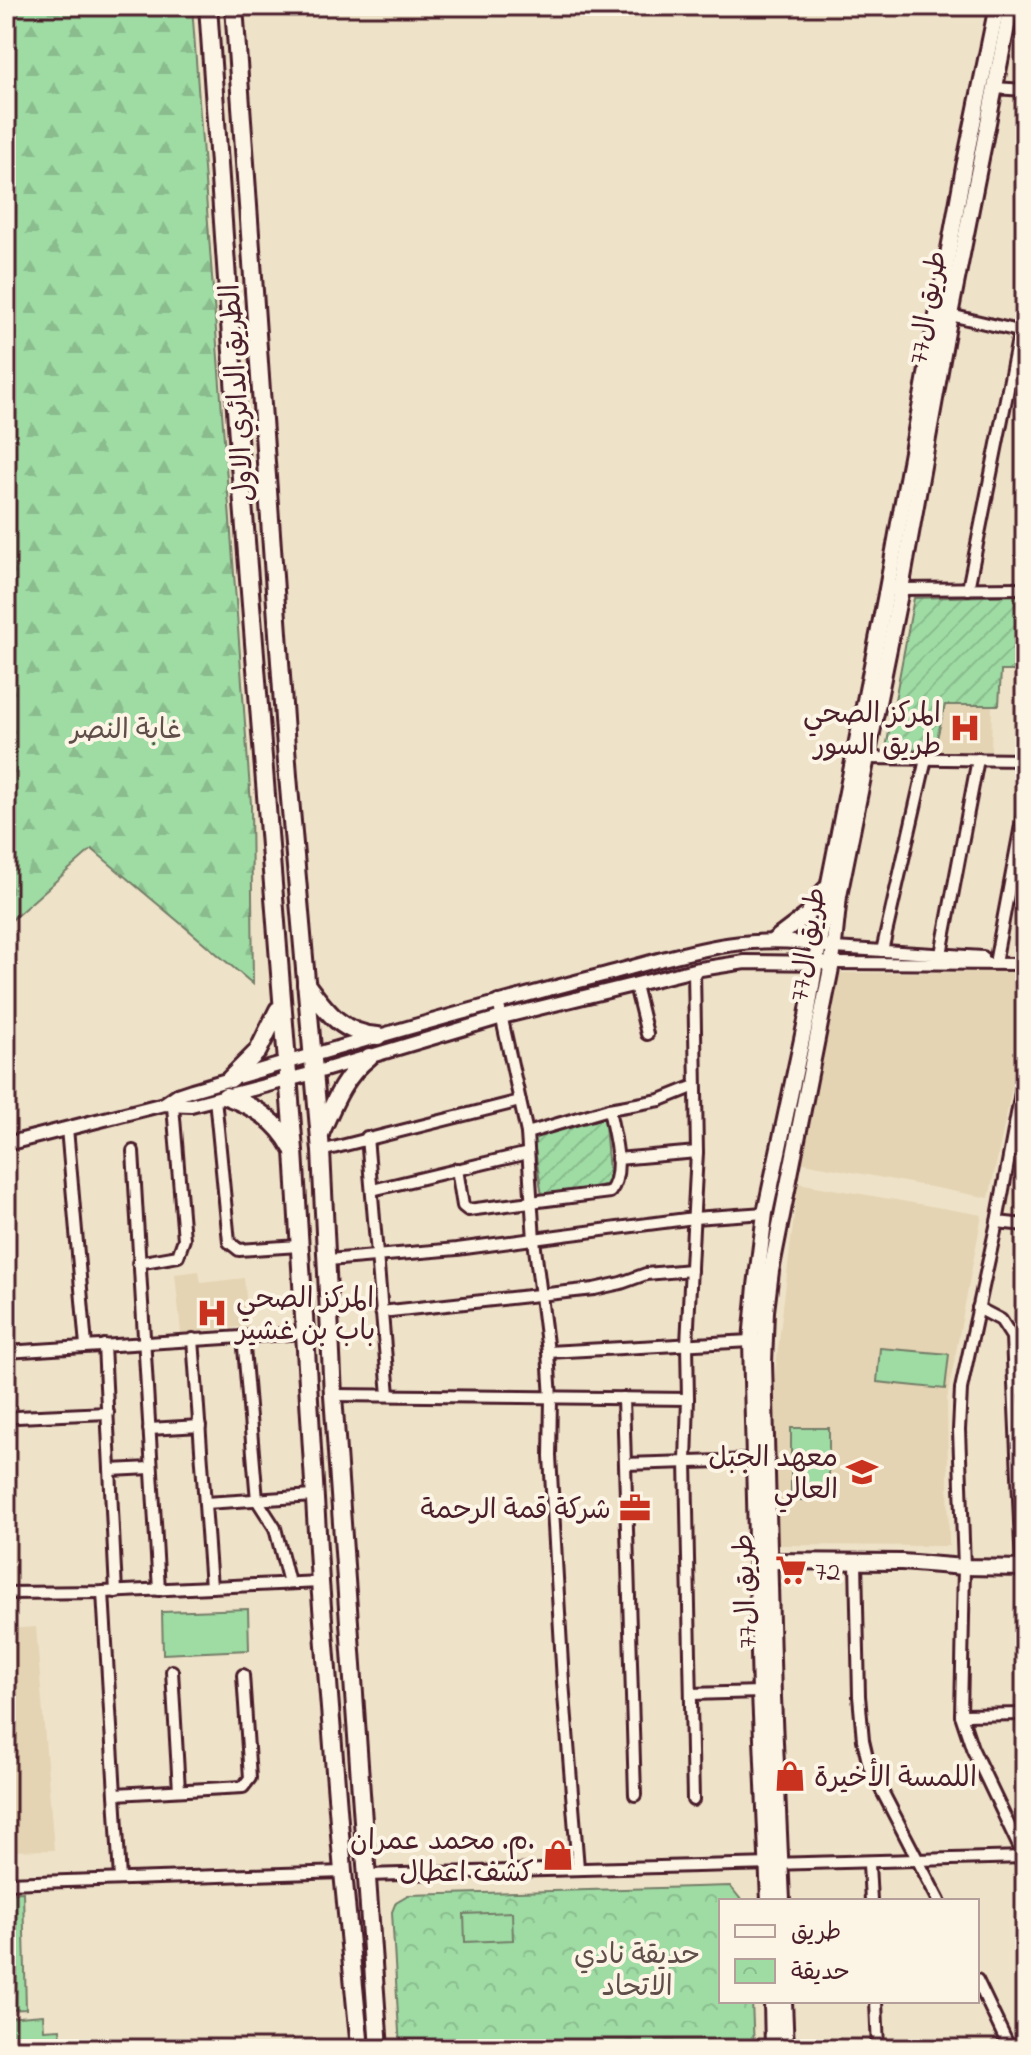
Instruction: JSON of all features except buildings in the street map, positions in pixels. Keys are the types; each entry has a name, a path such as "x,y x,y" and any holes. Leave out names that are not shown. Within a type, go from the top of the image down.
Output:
{"highway":[{"name":"الطريق الدائري الاول","path":"208,6 280,1001 294,1151 320,1582 360,2049"},
{"name":"الطريق الدائري الاول","path":"234,6 288,776 320,1143 333,1395 379,2049"},
{"path":"306,984 340,1024 358,1033 378,1036"},
{"path":"280,1001 272,1027 258,1051 224,1091 273,1122 294,1151"},
{"path":"320,1143 341,1087 369,1057"}],"main road":[{"name":"طريق ال77","path":"894,589 950,315 997,6"},
{"name":"طريق ال77","path":"782,1899 774,1865 764,1561 766,1311 971,168 994,88 1011,6"},
{"path":"769,1899 774,1865 760,1692 764,1561 754,1460 751,1341 765,1213 816,964 828,952 829,883 894,589"},
{"path":"774,940 807,915 829,883"},
{"path":"764,1561 902,1562 1024,1568"},
{"path":"772,2003 773,2049"},
{"path":"784,2003 786,2049"}],"street":[{"path":"994,88 1025,90"},
{"path":"968,589 1022,332 1025,304"},
{"path":"950,315 1022,332"},
{"path":"894,589 1025,588"},
{"path":"866,758 1025,760"},
{"path":"882,951 926,759"},
{"path":"941,954 978,759"},
{"path":"996,958 1025,804"},
{"path":"313,1064 378,1036 696,949 774,940 828,952 1025,962"},
{"path":"828,952 882,951 1025,962"},
{"path":"6,1144 169,1105 191,1105 286,1071 313,1064 369,1057 502,1017 694,970 745,962 816,964"},
{"path":"693,1800 686,1461 687,1344 697,1152 694,970"},
{"path":"635,985 647,1034"},
{"path":"498,1001 527,1133 534,1240 548,1352 550,1456 561,1653 578,1868"},
{"path":"366,1875 1025,1858 972,1748 961,1715 964,1567 959,1406 1025,1071"},
{"path":"527,1133 609,1109 660,1100 695,1086"},
{"path":"169,1105 184,1092 224,1091"},
{"path":"224,1091 229,1242 239,1250 299,1246"},
{"path":"320,1143 367,1137 520,1101"},
{"path":"138,1263 178,1256 184,1239 169,1105"},
{"path":"457,1169 465,1209 610,1192 616,1182 617,1159 609,1109"},
{"path":"67,1128 86,1346"},
{"path":"367,1137 389,1395"},
{"path":"133,1151 159,1590"},
{"path":"617,1159 697,1152"},
{"path":"372,1190 528,1153"},
{"path":"328,1260 534,1240 694,1218 765,1213"},
{"path":"997,1222 1025,1225"},
{"path":"381,1312 611,1286 646,1274 691,1270"},
{"path":"978,1308 1001,1320 1012,1337 1021,1449 1024,1568"},
{"path":"6,1352 304,1333"},
{"path":"243,1336 257,1500 275,1528 289,1583"},
{"path":"193,1339 211,1587"},
{"path":"548,1352 751,1341"},
{"path":"104,1345 116,1592"},
{"path":"333,1395 688,1399"},
{"path":"623,1398 635,1795"},
{"path":"17,1417 108,1413"},
{"path":"149,1429 200,1426"},
{"path":"625,1464 754,1460"},
{"path":"111,1470 151,1468"},
{"path":"205,1503 314,1496"},
{"path":"856,1562 859,1696 869,1766 938,1899"},
{"path":"6,1593 116,1592 320,1582"},
{"path":"103,1592 120,1879"},
{"path":"172,1671 179,1790"},
{"path":"115,1794 243,1787 248,1783 243,1675"},
{"path":"691,1694 760,1692"},
{"path":"961,1715 1025,1714"},
{"path":"869,1864 871,1899"},
{"path":"6,1883 343,1872"},
{"path":"979,1984 1010,2049"},
{"path":"876,2003 878,2049"}],"shaded area":[{"name":"المركز الصحي طريق السور","path":"944,705 992,705 991,751 934,751"},
{"path":"1025,972 1025,1026 989,1198 799,1162 837,973"},
{"path":"798,1183 982,1215 947,1399 949,1546 779,1545 774,1382"},
{"path":"199,1271 201,1283 244,1278 249,1326 181,1333 175,1274"},
{"path":"36,1627 54,1850 6,1851 6,1629"}],"green space":[{"name":"غابة النصر","path":"6,6 192,6 251,804 253,984 92,849 6,925"},
{"path":"1021,595 1016,671 1001,671 999,705 945,705 934,751 886,748 914,598"},
{"path":"604,1112 610,1184 542,1196 533,1136"},
{"path":"880,1348 949,1354 945,1389 877,1382"},
{"path":"791,1428 829,1428 829,1500 791,1500"},
{"path":"248,1609 249,1650 163,1654 162,1612"},
{"name":"حديقة نادي الاتحاد","path":"730,1886 740,1899 719,1899 719,2003 752,2003 754,2049 400,2049 392,1912 396,1902 408,1895"},
{"path":"23,1892 26,2009 6,2010 6,1893"},
{"path":"512,1912 513,1940 465,1942 464,1914"},
{"path":"43,2015 44,2030 60,2029 62,2049 6,2049 6,2018"}],"place":[{"name":"المركز الصحي طريق السور","path":"965,728"},
{"name":"المركز الصحي باب بن غشير","path":"212,1313"},
{"name":"معهد الجبل العالي","path":"862,1472"},
{"name":"شركة قمة الرحمة","path":"635,1508"},
{"name":"72","path":"791,1570"},
{"name":"اللمسة الأخيرة","path":"790,1776"},
{"name":"م. محمد عمران. كشف اعطال","path":"558,1855"}]}
